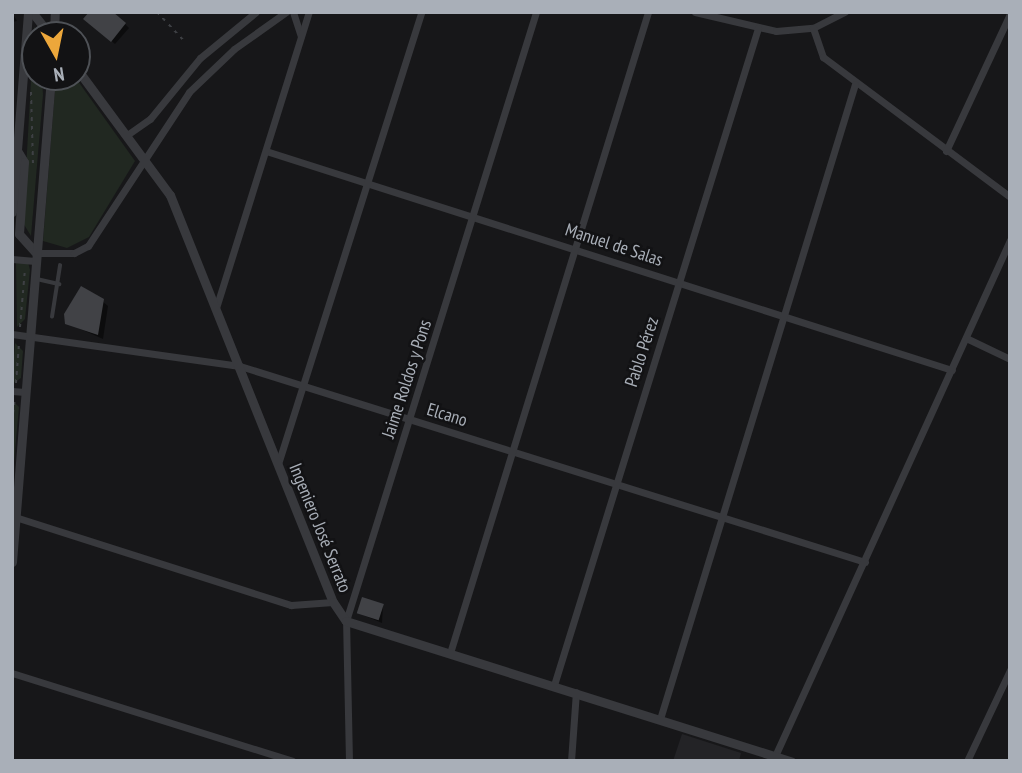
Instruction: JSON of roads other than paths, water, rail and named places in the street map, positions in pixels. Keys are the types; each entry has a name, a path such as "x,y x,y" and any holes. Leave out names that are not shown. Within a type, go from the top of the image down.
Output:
{"street":[{"path":"12,212 30,12"},
{"path":"127,135 150,119 200,58 256,12"},
{"path":"12,259 74,253 88,246 189,92 275,15 286,12"},
{"path":"293,12 301,36"},
{"path":"216,308 309,12"},
{"path":"278,464 370,184 421,12"},
{"name":"Jaime Roldos y Pons","path":"349,761 346,621 411,420 536,12"},
{"path":"450,653 649,12"},
{"path":"695,12 758,28 813,28 845,12"},
{"path":"946,151 1010,14"},
{"name":"Pablo Pérez","path":"554,685 758,28"},
{"path":"813,28 823,57 855,84 1010,197"},
{"path":"660,719 855,84"},
{"name":"Ingeniero José Serrato","path":"91,87 170,195 332,602 346,621"},
{"path":"12,562 50,91"},
{"path":"17,150 24,162 19,234 36,257"},
{"name":"Manuel de Salas","path":"266,151 951,370"},
{"path":"775,756 1010,240"},
{"name":"Elcano","path":"12,334 240,366 865,562"},
{"path":"966,338 1010,359"},
{"path":"12,391 25,392"},
{"path":"14,517 291,605 332,602"},
{"path":"346,621 791,761"},
{"path":"967,761 1010,670"},
{"path":"12,673 292,761"},
{"path":"571,761 576,692"}],"lane":[{"path":"52,317 60,266"},
{"path":"34,279 59,284"}]}
